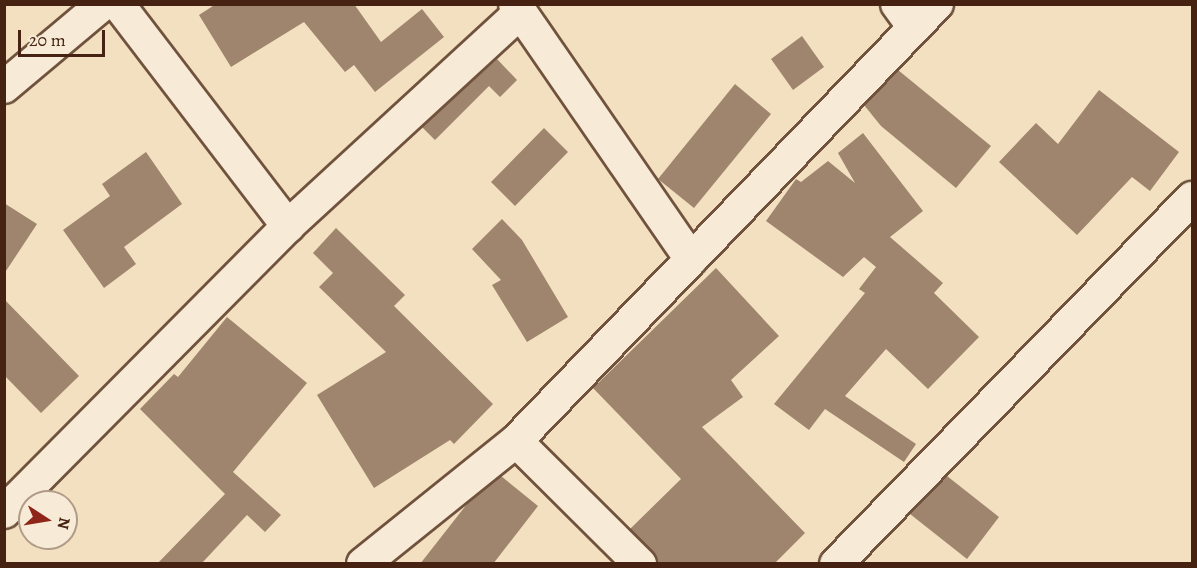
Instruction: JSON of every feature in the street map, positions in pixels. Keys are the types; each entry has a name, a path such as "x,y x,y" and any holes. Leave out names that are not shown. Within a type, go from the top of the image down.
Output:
{"street":[{"path":"4,87 103,4"},
{"path":"118,4 288,226"},
{"path":"363,564 516,441 691,259 906,16 937,4"},
{"path":"4,512 288,226 518,8 691,259"},
{"path":"836,564 1192,198"},
{"path":"516,441 640,564"}],"building":[{"path":"216,4 354,4 381,42 422,9 444,37 375,92 354,65 345,72 304,22 231,67 199,15"},
{"path":"802,36 824,67 793,90 771,59"},
{"path":"497,59 517,80 500,97 489,86 435,140 422,127"},
{"path":"898,70 991,146 956,188 881,126 864,105"},
{"path":"735,84 771,114 694,208 658,179"},
{"path":"1099,90 1179,152 1150,191 1132,177 1077,235 999,162 1036,123 1058,144"},
{"path":"544,128 568,152 515,206 491,182"},
{"path":"863,133 923,211 890,237 943,283 934,293 979,337 928,389 886,349 845,396 916,444 904,462 825,409 809,430 774,404 865,293 859,289 876,267 864,257 843,277 766,221 796,179 801,182 828,161 855,183 838,153"},
{"path":"146,152 182,204 124,247 136,264 104,288 63,230 110,196 102,184"},
{"path":"4,203 37,224 4,274"},
{"path":"502,219 522,240 568,317 527,342 492,285 501,280 472,249"},
{"path":"336,228 405,295 394,306 493,404 454,444 450,440 374,488 317,395 386,352 319,287 333,273 313,253"},
{"path":"716,268 779,336 731,380 743,397 702,427 805,533 774,564 657,564 630,529 681,479 593,388"},
{"path":"4,299 79,376 41,413 4,375"},
{"path":"227,317 307,383 233,472 281,515 265,532 247,515 201,564 157,564 225,494 140,409 174,374 178,377"},
{"path":"501,476 538,506 493,564 420,564 467,504"},
{"path":"947,476 999,517 967,559 910,514"}]}
